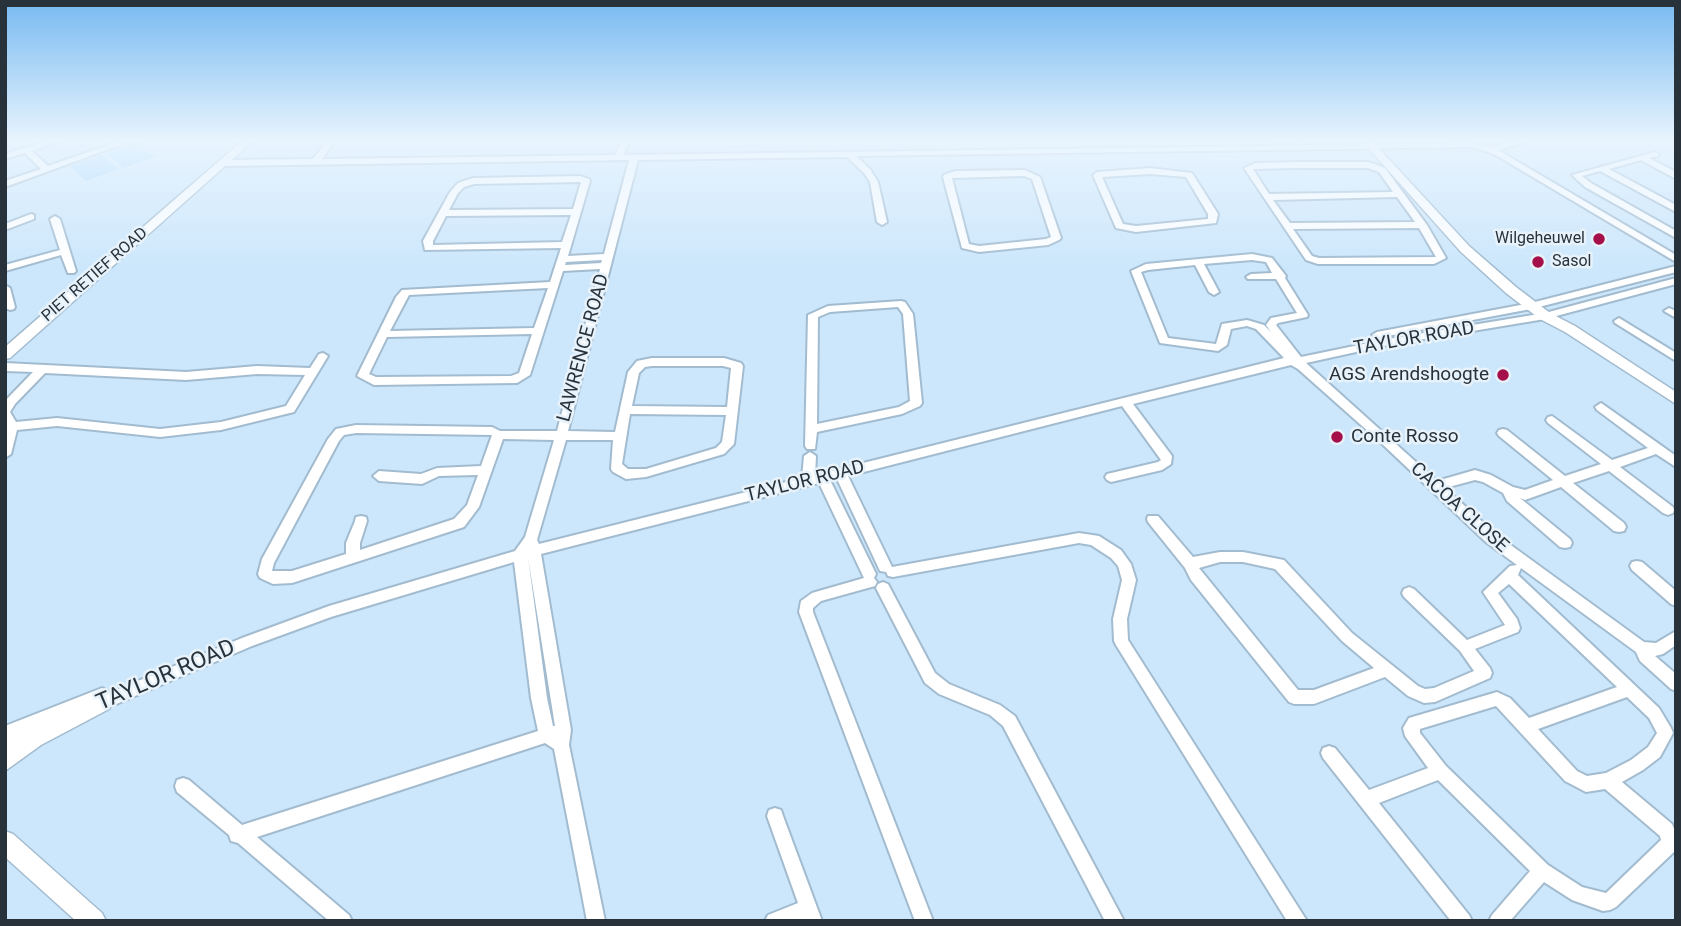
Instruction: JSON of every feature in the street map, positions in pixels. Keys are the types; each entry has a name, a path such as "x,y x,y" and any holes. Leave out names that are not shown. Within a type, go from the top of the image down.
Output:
{"street":[{"name":"PIET RETIEF ROAD","path":"5,355 199,184"},
{"path":"463,184 456,188 427,244 431,249 565,245"},
{"path":"554,285 411,291 401,297 362,374 369,380 513,380 524,375 554,285 585,184"},
{"name":"LAWRENCE ROAD","path":"529,547 607,262 621,184"},
{"path":"874,184 882,222"},
{"path":"947,184 965,246 979,249 1054,240 1055,232 1038,184"},
{"path":"1101,184 1119,226 1136,229 1213,221 1213,214 1195,184"},
{"path":"1259,184 1309,258 1316,261 1439,260 1441,255 1393,184"},
{"path":"1408,184 1465,249 1543,310 1676,399"},
{"path":"1550,184 1676,259"},
{"path":"1631,184 1676,209"},
{"path":"1560,190 1588,185 1676,234"},
{"path":"1267,197 1401,194"},
{"path":"443,213 576,212"},
{"path":"5,227 31,217"},
{"path":"55,219 71,271"},
{"path":"1288,226 1422,225"},
{"path":"5,268 65,251"},
{"path":"1261,257 1272,262 1303,315 1275,320 1270,325 1294,361 1260,327 1248,323 1226,326 1222,345 1218,348 1169,343 1161,338 1136,271 1146,267 1261,257"},
{"path":"560,263 607,262"},
{"path":"1198,262 1214,292"},
{"path":"1543,310 1676,270"},
{"path":"1251,276 1281,276"},
{"path":"1543,310 1676,281"},
{"path":"5,288 10,307"},
{"path":"808,481 812,429 813,315 828,309 901,304 908,314 916,403 902,410 812,429"},
{"name":"TAYLOR ROAD","path":"5,743 247,642 329,612 529,547 841,474 1294,361 1543,310"},
{"name":"TAYLOR ROAD","path":"1294,361 1371,337 1543,310"},
{"path":"1619,321 1676,358"},
{"path":"382,334 539,331"},
{"path":"12,426 57,422 129,432 160,433 210,428 290,409 323,356"},
{"path":"5,360 36,363 41,370"},
{"name":"CACOA CLOSE","path":"1294,361 1492,539 1641,648 1645,656 1676,684"},
{"path":"724,362 737,366 729,440 724,449 646,472 626,474 617,469 625,410 634,372 641,364 724,362"},
{"path":"5,368 186,376 257,369 314,372"},
{"path":"5,454 12,426 5,412 11,401 41,370"},
{"path":"1111,477 1162,466 1167,461 1125,402"},
{"path":"1601,407 1676,463"},
{"path":"625,410 731,411"},
{"path":"1552,420 1668,510"},
{"path":"499,433 473,507 459,523 284,579 265,574 267,563 279,540 334,439 341,432 356,429 499,433 620,432"},
{"path":"1503,433 1619,527"},
{"path":"1438,490 1480,476 1508,491 1525,495 1658,449"},
{"path":"379,476 422,479 437,472 487,470"},
{"path":"841,474 889,570 892,584 874,581 817,597 806,605 806,612 924,921"},
{"path":"823,478 874,581 930,678 944,689 995,710 1009,721 1115,921"},
{"path":"1508,491 1511,498 1565,543"},
{"path":"1153,519 1294,697 1314,696 1387,670"},
{"path":"353,558 353,543 362,521"},
{"path":"874,581 875,568 889,570 1079,538 1104,544 1116,554 1128,572 1129,580 1119,619 1121,641 1298,921"},
{"path":"529,547 539,698 557,737 596,921"},
{"path":"1192,566 1199,560 1220,557 1253,557 1279,564 1347,636 1419,695 1436,695 1485,673 1465,648 1409,593"},
{"path":"1465,648 1513,628 1490,592 1524,563"},
{"path":"1637,566 1676,600"},
{"path":"1510,576 1654,713 1665,733 1654,752 1608,781 1586,784 1577,781 1505,703 1497,699 1415,723 1411,728 1413,736 1440,771 1542,871 1578,894 1596,901 1610,901 1671,843 1666,830 1656,820 1608,781"},
{"name":"TAYLOR ROAD","path":"5,733 254,632 329,612"},
{"path":"1641,648 1658,650 1676,636"},
{"path":"1526,726 1628,690"},
{"path":"5,761 34,738 102,703"},
{"path":"237,835 557,737"},
{"path":"1329,753 1463,921"},
{"path":"1368,799 1440,771"},
{"path":"183,786 237,835 343,921"},
{"path":"774,921 811,914 775,816"},
{"path":"5,842 94,921"},
{"path":"1498,921 1542,871"}],"place":[{"name":"Wilgeheuwel","path":"1599,239"},
{"name":"Sasol","path":"1538,262"},
{"name":"AGS Arendshoogte","path":"1503,375"},
{"name":"Conte Rosso","path":"1337,437"}]}
